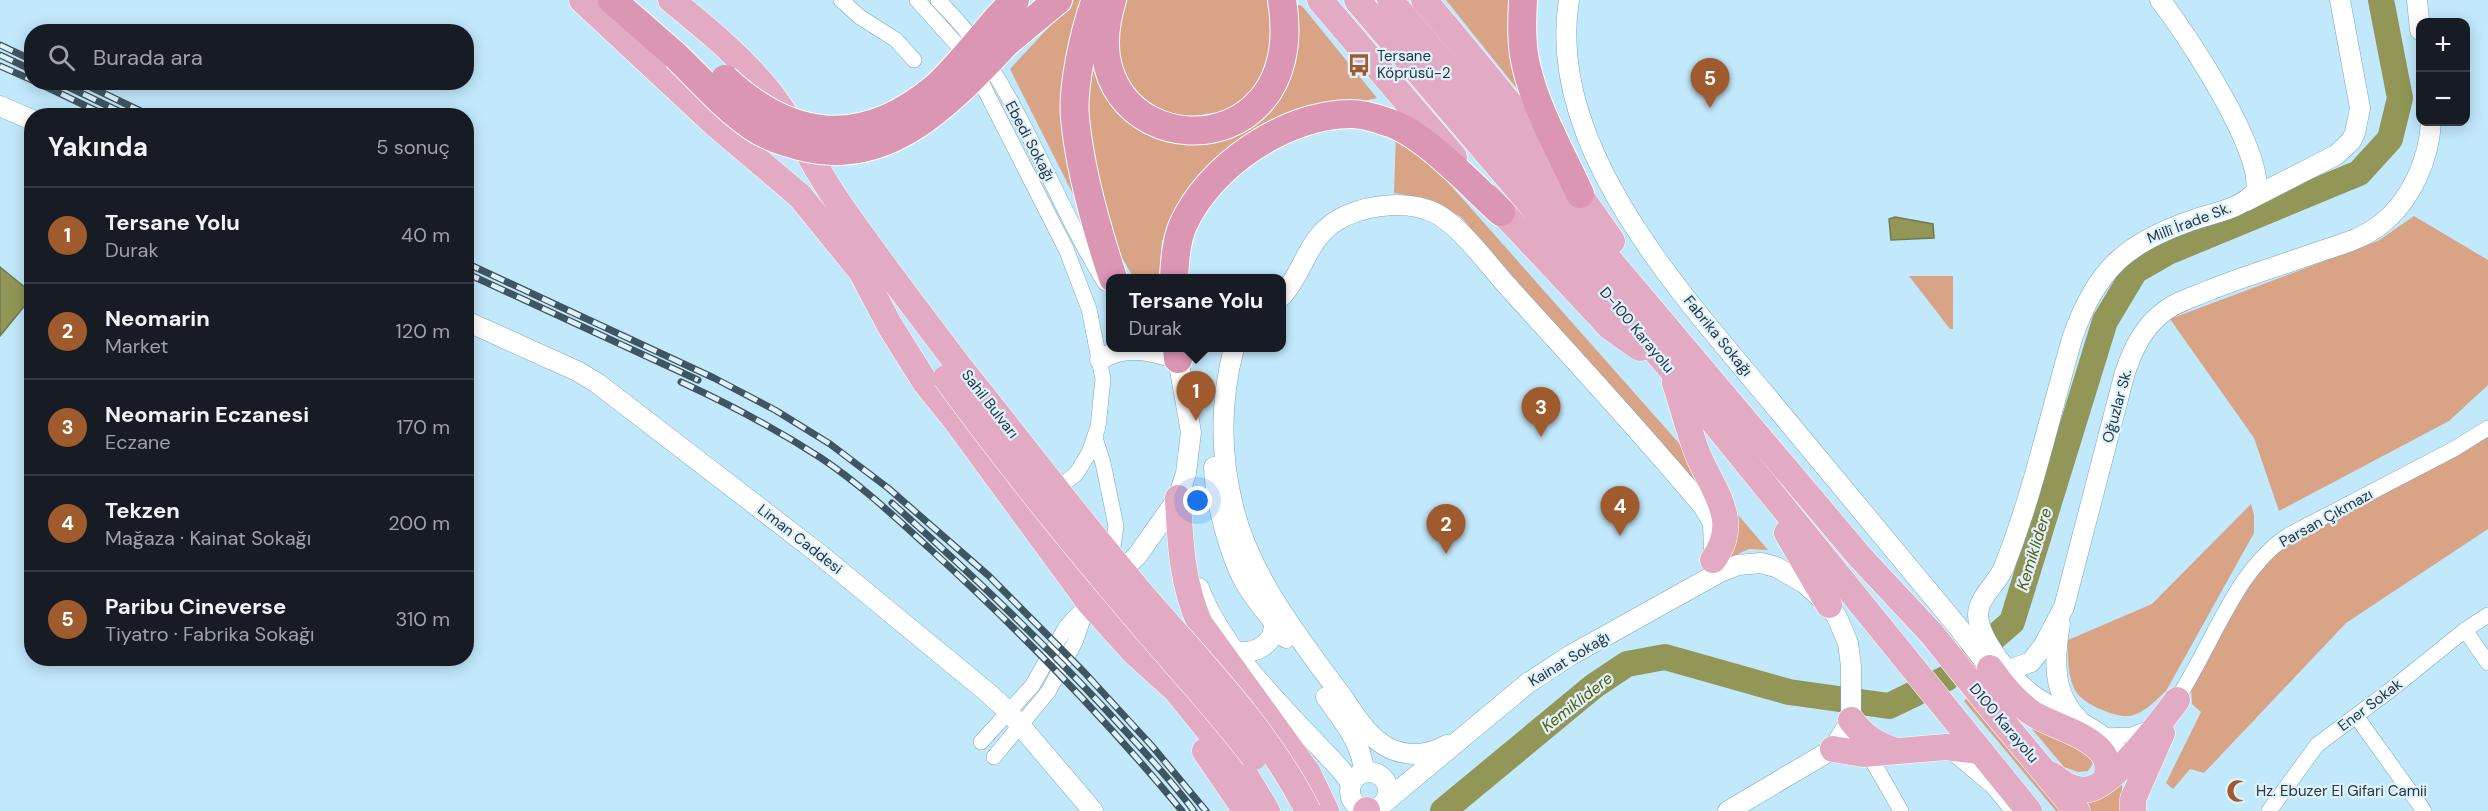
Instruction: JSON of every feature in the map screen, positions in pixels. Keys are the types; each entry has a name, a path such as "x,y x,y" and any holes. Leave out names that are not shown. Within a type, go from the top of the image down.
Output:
{"highway":[{"path":"582,0 714,123 800,196 861,271 890,326 925,382 1036,531 1096,595 1149,679 1219,769 1246,811"},
{"path":"612,0 682,49"},
{"path":"641,0 728,106 754,128 789,144 828,153 863,149 912,128 946,103 1006,15 1047,0"},
{"name":"Sahil Bulvarı","path":"671,0 743,64 772,96 797,132 820,176 1065,533 1236,733 1288,811"},
{"path":"1006,15 1058,0"},
{"path":"1096,0 1076,84 1075,116 1094,213 1112,274"},
{"path":"1112,0 1105,38 1108,66 1118,92 1138,112 1155,124 1175,130 1197,132 1219,129 1236,122 1256,106 1265,95 1278,70 1284,50 1282,0"},
{"path":"1320,0 1501,212 1610,327 1678,360"},
{"name":"D-100 Karayolu","path":"1357,0 1678,360 1861,558 1947,626"},
{"name":"D-100 Karayolu","path":"1390,0 1678,360 1746,463 1910,665 1953,737"},
{"path":"1424,0 1503,93 1580,194"},
{"path":"1523,0 1525,64 1536,97 1580,194 1678,360 1699,457 1713,484 1724,514 1724,540 1713,560"},
{"path":"714,123 739,125 745,119 752,94 751,81 743,64"},
{"path":"1174,274 1176,250 1183,225 1211,182 1250,149 1273,135 1304,122 1329,116 1353,114 1389,122 1412,135 1501,212"},
{"path":"1183,225 1188,267 1192,274"},
{"name":"Sahil Bulvarı","path":"861,271 954,374 1237,704 1280,764 1308,811"},
{"path":"1746,463 1828,605"},
{"path":"1178,498 1183,566 1192,606 1211,641 1308,773 1326,811"},
{"name":"D100 Karayolu","path":"1947,626 1996,713 2078,811"},
{"path":"1133,651 1157,671 1212,733 1247,778 1268,811"},
{"path":"1999,669 2010,694 2035,714 2098,747 2108,767 2105,780"},
{"path":"1996,713 2049,773 2061,782 2079,790 2088,789 2105,780 2125,762 2152,734 2177,700"},
{"path":"2133,805 2177,700"},
{"path":"1851,720 1860,733 1878,745 1896,751"},
{"path":"1833,749 1863,754 1896,751 1953,737 1979,751 2029,811"}],"street":[{"path":"841,0 860,17 896,40 914,60"},
{"path":"917,0 970,62 1066,249 1089,309 1100,360 1103,392 1095,438 1076,474 1050,494 1038,518 1036,531"},
{"name":"Ebedi Sokağı","path":"938,0 969,35 984,57 1047,170 1087,253 1106,284"},
{"name":"Fabrika Sokağı","path":"1569,0 1566,46 1575,104 1593,151 1640,236 1947,626 1999,669"},
{"name":"Millî İrade Sk.","path":"1979,616 1981,602 1998,579 2004,566 2031,486 2072,339 2081,314 2099,282 2112,265 2134,246 2168,230 2246,201 2256,191 2256,172 2248,147 2187,36 2160,0"},
{"path":"2246,201 2336,154 2351,141 2355,133 2360,108 2340,0"},
{"path":"2417,0 2419,18"},
{"path":"0,106 24,116"},
{"name":"Oğuzlar Sk.","path":"1999,669 2025,666 2036,658 2064,607 2124,376 2134,351 2150,326 2163,312 2174,305 2354,239 2379,226 2404,201 2416,178 2426,152 2430,126"},
{"path":"1286,288 1314,240 1344,217 1362,210 1397,205 1425,210 1444,218 1516,295 1703,506 1714,530 1713,560 1681,593"},
{"name":"Liman Caddesi","path":"474,325 577,371 597,383 818,553 914,630 1008,711 1093,811"},
{"path":"1100,360 1108,354 1116,352"},
{"path":"981,742 1032,686 1066,627 1137,556 1178,498 1186,473 1191,432 1176,352"},
{"path":"1220,352 1214,402 1214,475 1217,499 1226,531 1246,586 1350,731 1363,755 1364,776"},
{"path":"1233,352 1226,384 1224,457 1234,511 1256,567 1322,669 1367,730 1379,742 1400,753 1418,754 1439,750 1465,735"},
{"name":"Parsan Çıkmazı","path":"2103,736 2142,733 2155,724 2177,700 2227,609 2258,563 2274,546 2289,535 2454,449 2488,428"},
{"path":"994,757 1048,692 1075,642 1112,556 1116,526 1107,480 1095,438"},
{"path":"1178,498 1189,553 1208,611 1258,679 1341,770 1386,783 1388,789 1372,809"},
{"path":"1681,593 1729,568 1746,563 1761,563 1776,567 1804,583 1828,605 1843,629 1851,666 1851,720 1833,749 1728,811"},
{"name":"Kainat Sokağı","path":"1465,735 1506,700 1546,671 1681,593"},
{"path":"2064,607 2057,650 2058,686 2065,703 2083,723"},
{"name":"Ener Sokak","path":"2269,811 2317,745 2464,630 2488,615"},
{"path":"1947,626 1956,621 1966,621 1979,616 1999,669 2040,701 2103,736 2125,762 2132,781 2133,805"},
{"path":"1236,652 1254,651 1264,647 1272,637 1274,622"},
{"path":"2464,630 2488,663"},
{"path":"2356,716 2424,811"},
{"path":"1465,735 1372,809 1361,809 1352,801 1350,795 1364,776 1433,756 1465,735"},
{"path":"1953,737 2013,811"},
{"path":"1863,754 1872,760 1901,811"}],"shaded area":[{"path":"1074,0 1088,0 1082,212 1010,69"},
{"path":"1122,0 1267,0 1276,53 1242,108 1169,120 1121,79 1116,23"},
{"path":"1446,0 1512,0 1522,95"},
{"path":"1294,4 1302,6 1377,98 1349,104 1185,201 1162,241 1159,274 1132,274 1119,253 1092,166 1083,98 1097,43 1125,115 1249,124"},
{"path":"1396,134 1423,154 1700,467 1717,510 1461,217 1428,199 1394,193"},
{"path":"2414,216 2488,260 2488,385 2449,421 2279,511 2254,438 2170,319 2378,241"},
{"path":"1895,217 1933,224 1934,238 1891,240 1889,219"},
{"path":"0,267 24,286 24,307 0,336"},
{"path":"1909,276 1953,276 1953,329 1950,329"},
{"path":"2488,435 2488,529 2346,623 2204,773 2190,769 2173,789 2166,783 2201,712 2192,704 2191,685 2260,568 2282,544"},
{"path":"1727,502 1768,550 1749,549 1711,566"},
{"path":"2251,504 2254,515 2254,533 2166,691 2144,710 2128,716 2106,712 2078,695 2068,665 2068,640 2152,604"},
{"path":"2000,691 2080,735 2094,762 2088,771 2078,772 2064,767"},
{"path":"1970,694 2069,811 2056,811 1964,701"},
{"path":"2122,763 2122,811 2086,811 2075,788"}],"waterway":[{"name":"Kemiklidere","path":"1443,811 1594,686 1627,664 1665,657 1789,692 1889,706 1947,678 2012,622 2105,321 2135,271 2168,252 2359,173 2390,139 2400,98 2381,0"}],"railway":[{"path":"0,45 24,56"},
{"path":"0,55 24,66"},
{"path":"0,66 24,76"},
{"path":"53,90 90,108"},
{"path":"75,90 112,108"},
{"path":"97,90 134,108"},
{"path":"474,267 714,378 775,410 830,444 888,488 989,576 1084,672 1152,746 1206,811"},
{"path":"474,277 698,380"},
{"path":"681,382 752,417 804,447 877,501 963,579 1028,643 1123,742 1182,811"},
{"path":"892,503 1056,658 1152,760 1194,811"}],"place":[{"name":"Tersane Köprüsü-2","path":"1359,65"},
{"name":"Paribu Cineverse","path":"1710,108"},
{"name":"Tersane Yolu","path":"1196,421"},
{"name":"Neomarin Eczanesi","path":"1541,437"},
{"name":"Tekzen","path":"1620,536"},
{"name":"Neomarin","path":"1446,554"},
{"name":"Hz. Ebuzer El Gifari Camii","path":"2238,791"}]}
